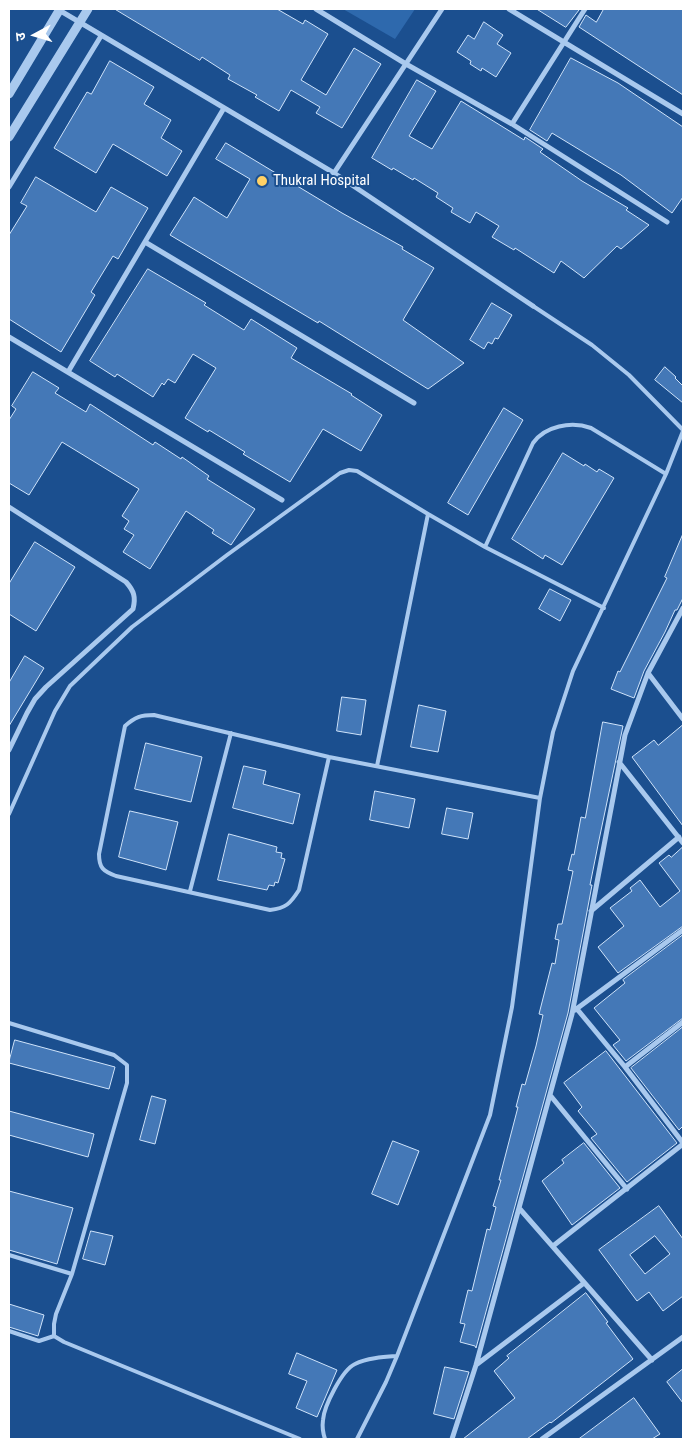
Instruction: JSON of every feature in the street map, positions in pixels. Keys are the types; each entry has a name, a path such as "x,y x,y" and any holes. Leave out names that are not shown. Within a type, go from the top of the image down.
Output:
{"street":[{"path":"9,137 88,9"},
{"path":"316,9 406,64 512,124 667,222"},
{"path":"334,173 442,9"},
{"path":"509,9 683,114"},
{"path":"512,124 585,9"},
{"path":"9,94 59,10 334,173 534,306"},
{"path":"9,187 101,36"},
{"path":"68,372 224,108"},
{"path":"145,242 414,403"},
{"path":"9,337 282,500"},
{"path":"9,506 126,582 133,590 136,599 133,609 35,699 9,750"},
{"path":"452,1439 476,1365 572,1014 625,735 648,673 683,608"},
{"path":"648,673 683,719"},
{"path":"619,762 683,843"},
{"path":"590,912 679,837"},
{"path":"572,1014 682,933"},
{"path":"553,1246 683,1144 625,1067 577,1009"},
{"path":"625,1067 683,1022"},
{"path":"550,1095 627,1189"},
{"path":"520,1208 652,1360"},
{"path":"476,1365 584,1283"},
{"path":"542,1439 683,1337"}],"lane":[{"path":"357,1439 397,1356 490,1115 512,1007 540,798 552,732 573,671 666,474 683,431 629,375 592,344 534,306"},
{"path":"484,547 533,443 538,436 550,430 576,424 590,428 666,474"},
{"path":"9,814 55,712 70,686 132,628 227,554 332,479 348,470 357,472 484,547 604,608"},
{"path":"377,766 428,514"},
{"path":"329,757 298,890 292,901 282,908 270,910 116,876 104,872 99,865 99,854 125,726 132,719 142,715 154,715 329,757 540,798"},
{"path":"190,891 230,734"},
{"path":"9,1023 114,1055 127,1065 127,1083 72,1274 56,1314 54,1336"},
{"path":"9,1255 72,1274"},
{"path":"9,1331 39,1341 54,1336 64,1342 300,1439"},
{"path":"325,1439 322,1428 324,1415 332,1395 347,1369 363,1361 397,1356"}],"shaded area":[{"path":"343,9 415,9 395,39"}],"building":[{"path":"115,9 277,9 303,24 305,20 328,34 301,80 326,95 354,48 381,64 342,128 316,113 320,107 291,90 279,111 255,97 257,95 228,79 230,75 202,57 200,60"},
{"path":"537,9 578,9 579,10 566,27"},
{"path":"604,9 683,9 683,95 579,27 586,15 596,22"},
{"path":"484,22 503,35 497,44 511,53 496,77 482,68 481,71 470,64 471,61 457,52 468,35 474,39"},
{"path":"571,58 618,83 683,127 683,197 672,213 621,175 552,133 547,141 530,130"},
{"path":"110,61 154,87 144,104 171,120 161,138 182,151 167,176 113,144 96,173 54,148 87,92 91,94"},
{"path":"417,80 436,91 409,136 432,149 461,101 524,140 525,137 543,149 540,152 582,181 628,208 626,210 649,225 621,249 617,246 584,278 561,261 554,273 515,248 514,250 492,237 499,226 476,212 470,223 451,212 453,208 436,197 438,193 414,178 413,180 393,168 392,170 372,158"},
{"path":"226,143 342,213 403,247 402,249 434,268 403,320 464,363 428,389 319,321 318,323 170,235 194,197 227,218 250,179 216,159"},
{"path":"36,177 96,212 111,187 148,208 118,259 113,256 91,292 95,295 61,352 9,319 9,235 27,206 21,203"},
{"path":"148,269 206,303 204,305 244,330 251,319 297,348 291,358 352,394 382,415 361,451 323,429 290,482 243,454 245,452 209,430 208,432 185,418 216,368 193,354 175,383 168,379 164,385 162,383 153,397 117,374 115,377 90,361"},
{"path":"492,303 512,315 498,339 495,338 492,344 488,342 484,349 470,340"},
{"path":"665,367 683,386 683,403 655,380"},
{"path":"33,372 59,388 55,393 86,412 90,404 153,445 155,442 181,459 182,457 209,476 207,479 255,509 231,545 212,533 214,530 186,511 150,569 123,552 134,535 124,529 129,521 122,516 139,489 62,442 29,495 9,483 9,420 16,409 12,406"},
{"path":"504,408 523,420 468,515 448,503"},
{"path":"563,453 584,466 585,464 597,472 599,469 614,478 562,565 545,555 543,559 512,539"},
{"path":"683,534 683,598 644,671 634,698 611,689 618,671 620,672 667,578 665,577"},
{"path":"35,542 75,567 36,631 9,614 9,584"},
{"path":"550,589 571,600 560,621 539,609"},
{"path":"25,656 44,668 9,726 9,683"},
{"path":"342,697 366,700 361,735 337,731"},
{"path":"419,705 446,711 438,752 411,747"},
{"path":"603,722 623,726 590,885 592,885 568,1013 476,1348 475,1346 460,1342 465,1324 460,1323 468,1290 472,1291 487,1229 490,1230 496,1207 493,1206 518,1107 516,1107 522,1084 525,1085 536,1046 543,1015 539,1014 552,963 555,964 559,940 555,939 558,924 562,924 573,871 568,870 572,854 574,855 581,817 585,818"},
{"path":"683,725 683,826 632,757 654,740 658,745"},
{"path":"146,743 202,757 191,802 135,789"},
{"path":"244,766 266,771 263,784 300,794 293,824 233,808"},
{"path":"375,791 415,799 409,828 370,820"},
{"path":"447,808 473,813 468,839 442,834"},
{"path":"130,811 178,822 166,870 119,857"},
{"path":"229,834 277,847 276,852 282,853 281,858 285,859 278,883 275,882 274,886 269,885 267,890 218,880"},
{"path":"683,847 683,926 618,973 598,947 624,926 610,908 632,891 630,888 640,880 660,907 680,891 659,863 669,855 671,857"},
{"path":"683,935 683,1018 626,1061 613,1045 620,1040 594,1008 625,983 623,980"},
{"path":"683,1027 683,1126 679,1130 631,1068"},
{"path":"15,1040 115,1067 109,1089 9,1063"},
{"path":"606,1051 677,1143 627,1182 591,1138 597,1134 578,1111 582,1107 564,1083"},
{"path":"152,1096 166,1100 155,1144 140,1140"},
{"path":"9,1111 94,1134 88,1157 9,1135"},
{"path":"393,1141 419,1151 398,1205 372,1194"},
{"path":"584,1143 620,1188 572,1225 542,1181 564,1163 562,1160"},
{"path":"9,1191 73,1208 57,1264 9,1250"},
{"path":"659,1206 683,1239 683,1296 663,1311 649,1292 637,1301 599,1250","holes":["655,1236 670,1254 645,1274 630,1255"]},
{"path":"91,1231 113,1236 105,1265 83,1259"},
{"path":"586,1293 633,1359 551,1423 527,1439 463,1439 515,1398 494,1371 509,1358 507,1356"},
{"path":"9,1304 44,1315 38,1336 9,1327"},
{"path":"297,1353 337,1370 317,1417 296,1408 307,1381 289,1374"},
{"path":"445,1367 469,1372 454,1419 434,1414"},
{"path":"683,1369 683,1403 667,1382"},
{"path":"634,1398 660,1434 652,1439 579,1439"}],"place":[{"name":"Thukral Hospital","path":"262,181"}]}
